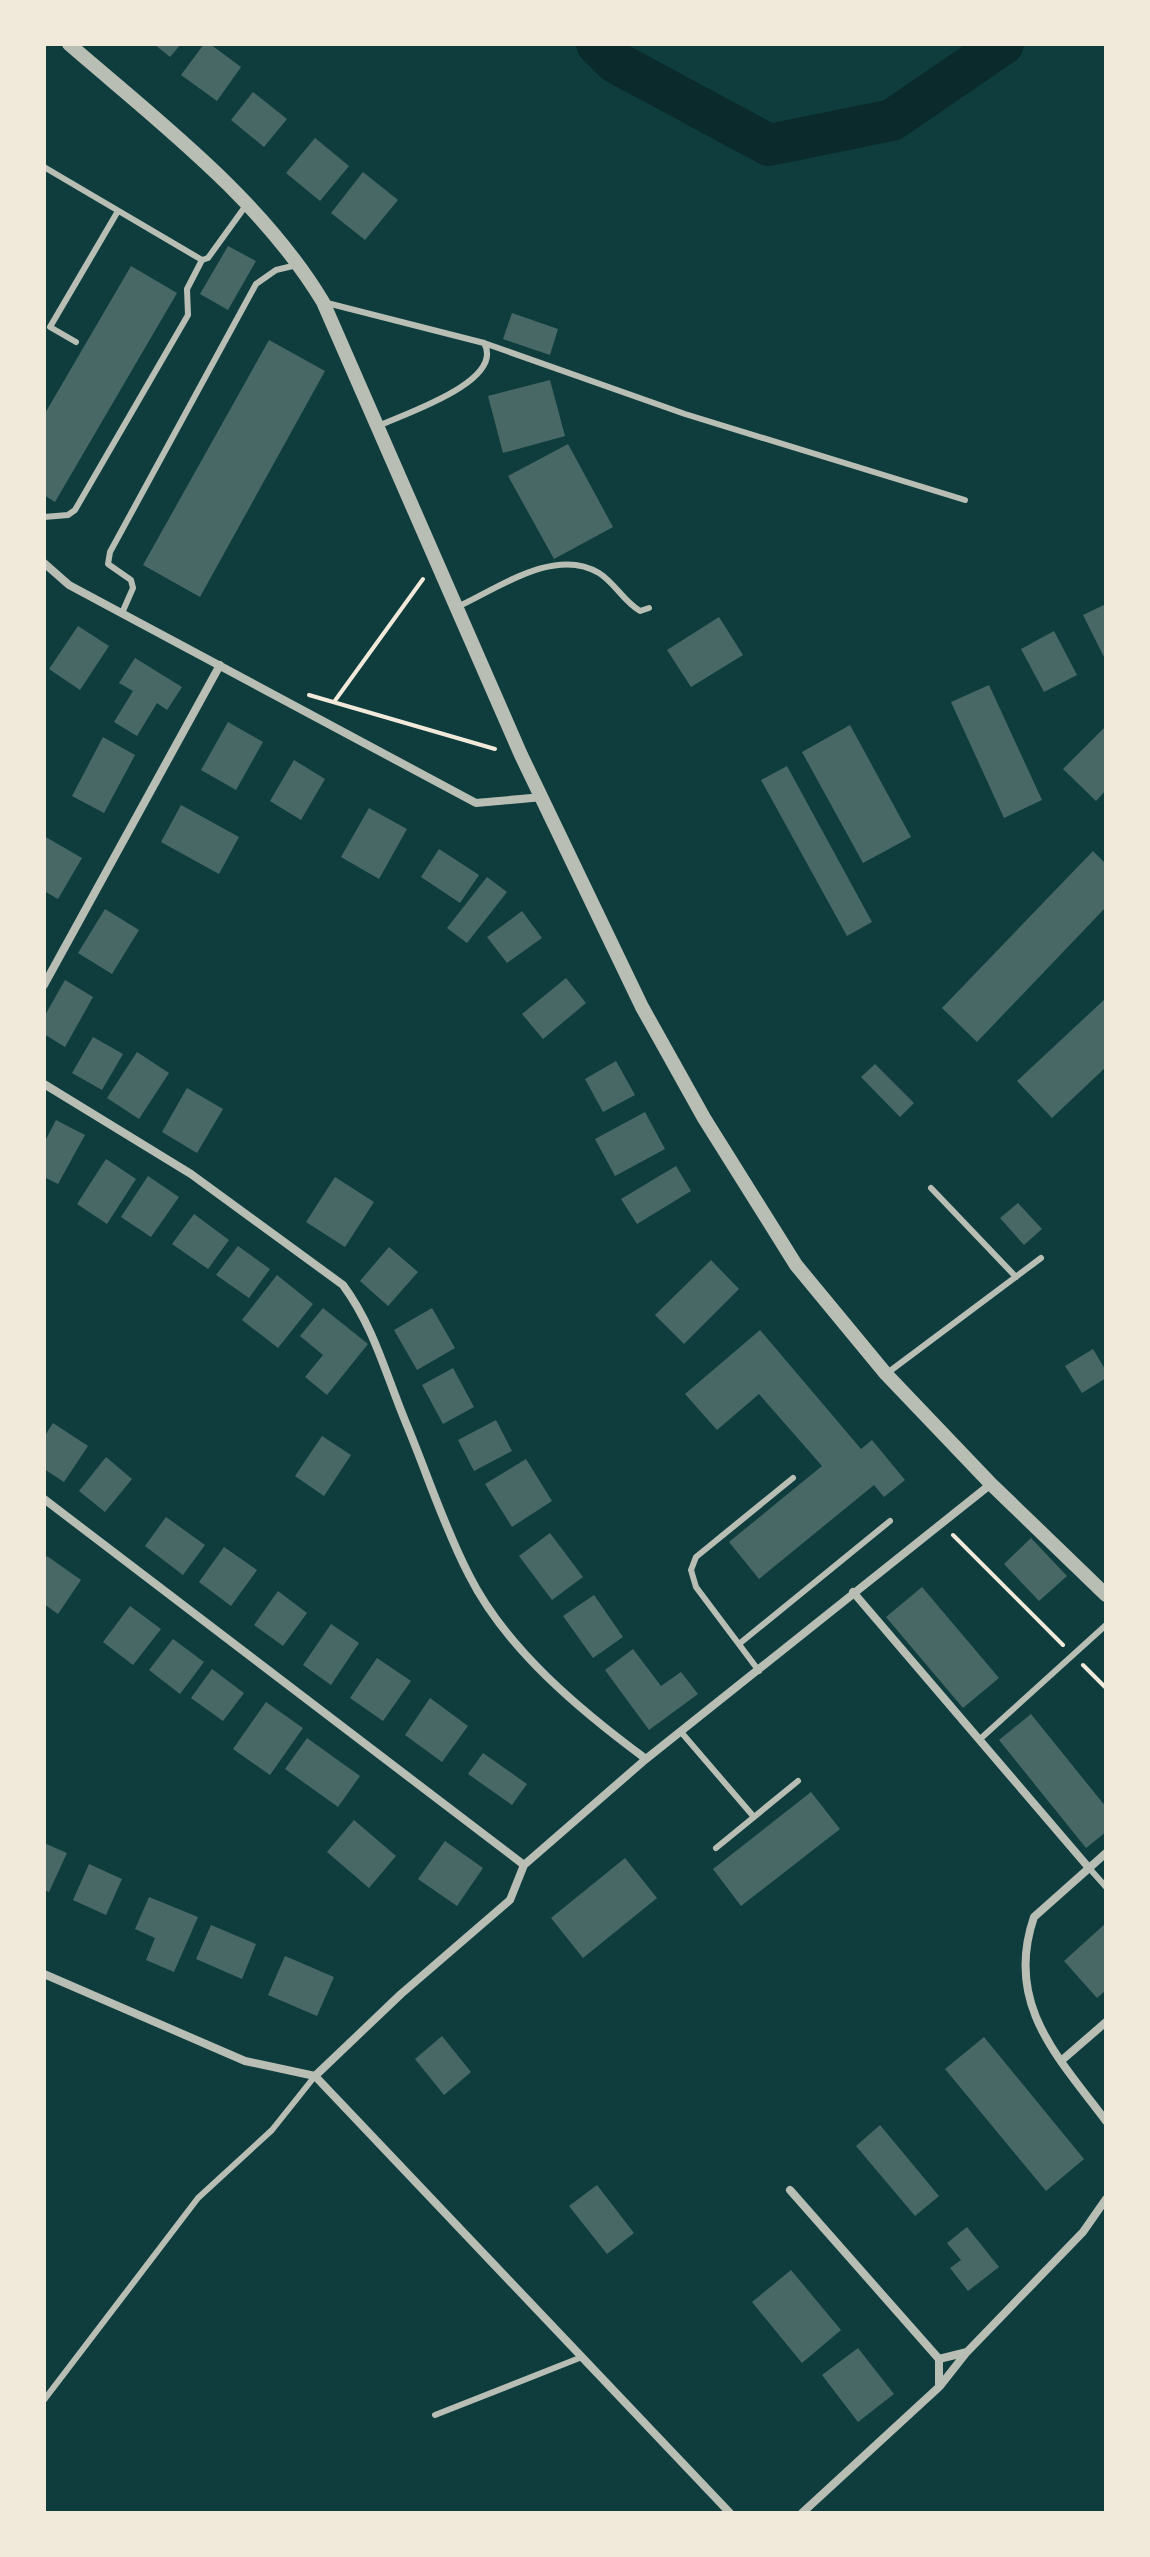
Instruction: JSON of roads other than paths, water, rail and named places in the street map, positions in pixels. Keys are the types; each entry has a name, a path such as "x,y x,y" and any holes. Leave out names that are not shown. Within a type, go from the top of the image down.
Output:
{"street":[{"path":"69,44 247,204 300,264 323,302 457,607 642,1007 704,1118 796,1265 886,1374 991,1484 1106,1595"},
{"path":"44,563 69,585 476,803 543,797"},
{"path":"44,985 220,665"},
{"path":"44,1084 191,1174 343,1285 360,1308 381,1353 396,1401 469,1576 522,1649 612,1735 646,1759"},
{"path":"315,2076 401,1994 510,1900 524,1865 646,1759 991,1484"},
{"path":"44,1499 524,1865"},
{"path":"853,1592 1089,1868"},
{"path":"1106,1853 1034,1917 1028,1940 1028,1998 1034,2019 1106,2121"},
{"path":"44,1974 245,2061 315,2076 730,2513"},
{"path":"1061,2061 1106,2022"},
{"path":"790,2190 939,2359 939,2387"},
{"path":"802,2513 939,2387 967,2352 1083,2232 1106,2199"},
{"path":"939,2359 967,2352"}],"lane":[{"path":"44,167 202,260"},
{"path":"44,517 68,515 75,510 188,315 187,289 202,260 208,258 247,204"},
{"path":"76,342 50,327 118,211"},
{"path":"122,613 133,588 131,580 108,564 110,552 256,284 276,270 300,264"},
{"path":"323,302 484,343 685,414 965,500"},
{"path":"378,426 470,382 486,362 484,343"},
{"path":"457,607 547,566 565,564 597,571 640,611 649,608"},
{"path":"931,1188 1016,1277"},
{"path":"886,1374 1041,1258"},
{"path":"759,1671 696,1587 693,1563 793,1478"},
{"path":"739,1644 890,1521"},
{"path":"979,1740 1106,1625"},
{"path":"681,1732 754,1817"},
{"path":"716,1848 798,1781"},
{"path":"1089,1868 1106,1887"},
{"path":"44,2400 198,2198 272,2130 315,2076"},
{"path":"435,2415 582,2357"}],"waterway":[{"path":"597,44 615,62 769,145 892,120 1003,44"}]}
